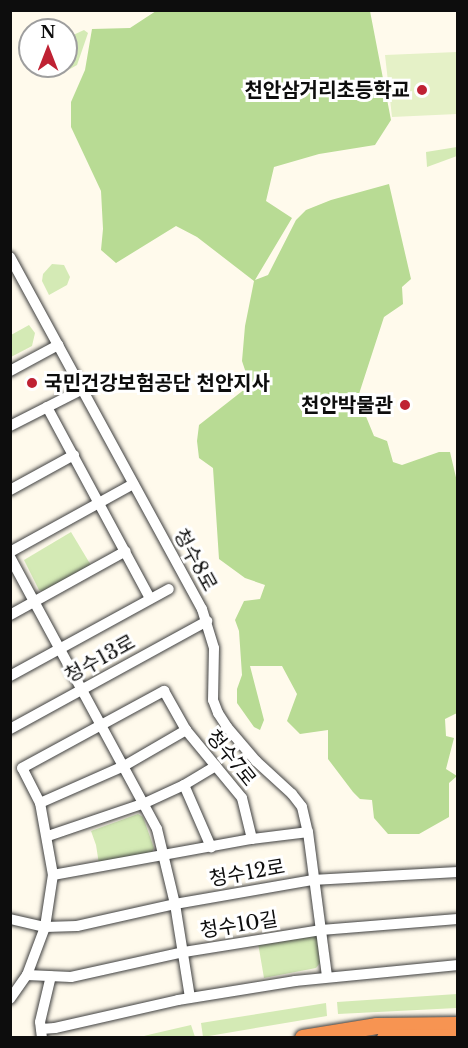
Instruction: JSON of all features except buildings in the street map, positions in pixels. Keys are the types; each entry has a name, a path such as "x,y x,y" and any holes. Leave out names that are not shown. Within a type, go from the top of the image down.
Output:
{"highway":[{"path":"303,1038 378,1026 458,1025"},
{"path":"385,1038 458,1037"}],"street":[{"name":"청수8로","path":"10,257 207,621 214,648 213,700 218,713 226,727 256,761 302,807 308,832 312,880 327,977"},
{"path":"10,371 58,345"},
{"path":"10,426 81,390"},
{"path":"47,406 150,598"},
{"path":"10,490 74,455"},
{"path":"133,484 10,555 157,829 165,854 175,904 190,998"},
{"path":"10,615 126,551"},
{"path":"10,676 169,589"},
{"name":"청수13로","path":"10,729 207,621"},
{"name":"청수7로","path":"102,725 164,691 186,730 242,798 252,839"},
{"path":"10,999 27,975 45,927 54,875 40,803 22,768 102,725"},
{"name":"청수7로","path":"40,803 124,766 186,730"},
{"path":"48,836 145,803 184,785 216,766"},
{"path":"184,785 211,847"},
{"path":"54,875 252,839 308,832"},
{"name":"청수12로","path":"10,919 45,927 77,926 175,904 312,880 458,872"},
{"name":"청수10길","path":"27,975 71,977 184,952 321,930 458,919"},
{"path":"51,976 40,1022 42,1033 118,1012 190,998 327,977 458,964"}],"green space":[{"path":"156,11 370,11 391,120 375,145 319,154 274,167 266,201 292,218 255,280 268,275 296,220 306,210 331,200 389,184 411,279 402,287 403,304 384,317 358,397 374,436 387,441 393,462 402,465 439,452 450,452 458,486 457,713 445,719 446,736 454,738 446,769 457,776 449,783 449,817 419,834 388,834 374,818 372,800 360,799 328,759 328,730 300,734 287,721 297,694 282,666 250,666 264,720 260,730 254,727 237,703 237,689 242,675 239,631 235,620 244,601 260,599 265,585 245,578 219,559 213,468 199,458 197,441 199,425 250,385 242,361 245,326 254,281 197,237 176,226 116,263 101,250 103,229 101,191 71,127 71,102 85,70 92,29 130,28"},
{"path":"84,30 88,33 78,62 78,33"},
{"path":"457,52 457,114 392,117 385,55"},
{"path":"457,147 457,156 427,167 426,152"},
{"path":"52,264 64,265 70,277 67,285 49,295 42,281 43,274"},
{"path":"29,325 35,333 32,346 11,357 11,335"},
{"path":"71,532 92,567 45,592 39,590 24,560"},
{"path":"138,814 143,817 154,848 152,853 99,864 91,831"},
{"path":"315,933 319,936 320,963 316,968 264,978 258,943"},
{"path":"457,994 457,1008 338,1014 337,1002"},
{"path":"326,1003 327,1016 203,1037 201,1023"},
{"path":"191,1025 195,1037 140,1037 152,1034"}],"place":[{"name":"천안삼거리초등학교","path":"422,90"},
{"name":"국민건강보험공단 천안지사","path":"32,383"},
{"name":"천안박물관","path":"405,405"}]}
